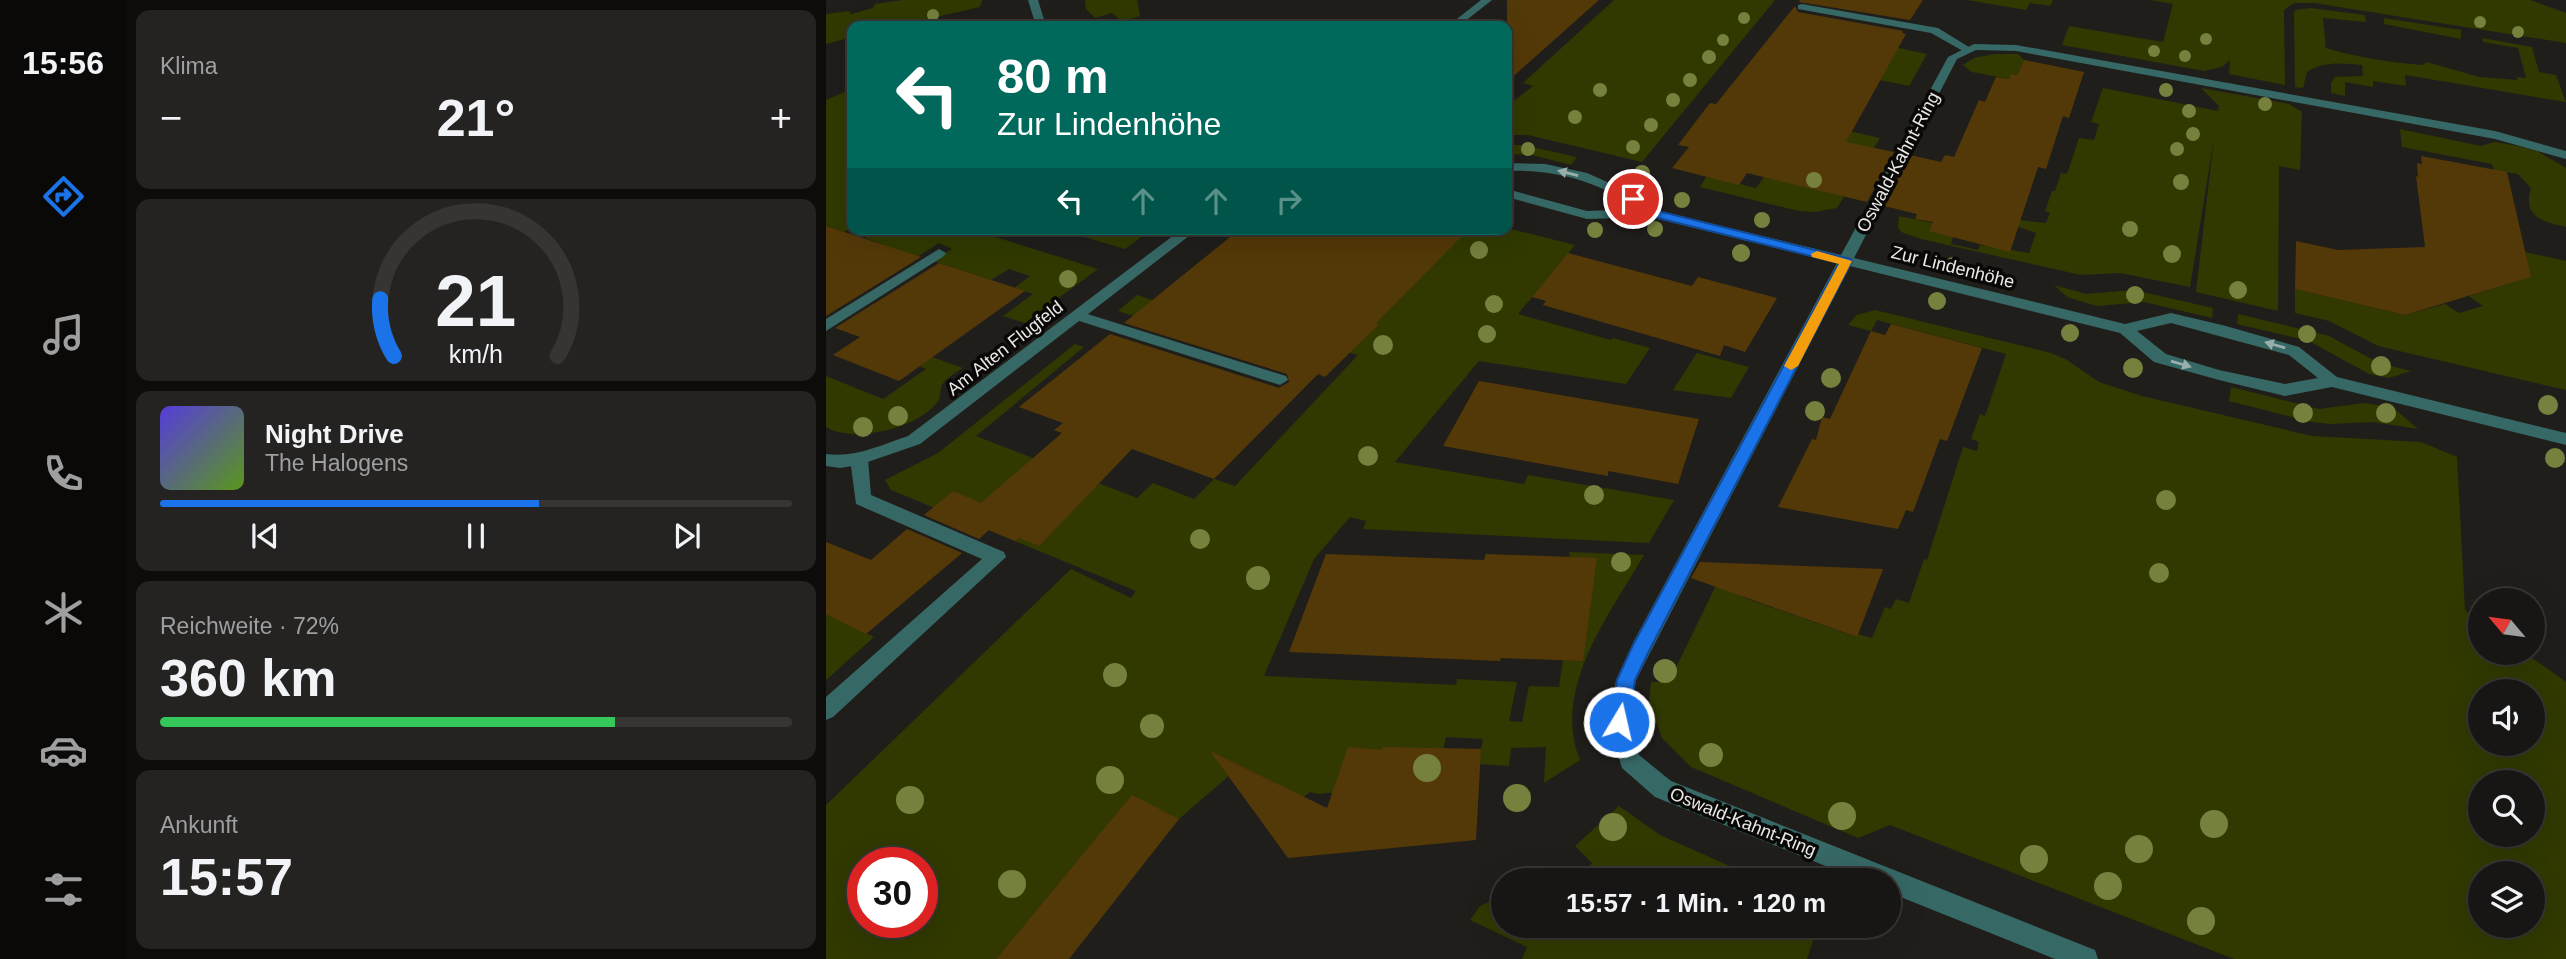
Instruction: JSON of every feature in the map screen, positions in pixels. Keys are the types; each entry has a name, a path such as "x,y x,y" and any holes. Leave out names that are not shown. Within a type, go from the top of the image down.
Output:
{"street":[{"path":"1033,0 1039,21"},
{"path":"1459,21 1486,0"},
{"path":"1802,7 1934,30 1967,49 1991,46 2019,48 2495,135 2528,142 2566,155"},
{"name":"Oswald-Kahnt-Ring","path":"1858,868 1663,789 1630,761 1619,722 1626,680 1642,645 1954,58 1967,49"},
{"name":"Zur Lindenhöhe","path":"1512,166 1531,164 1602,182 1633,199 1650,213"},
{"name":"Zur Lindenhöhe","path":"1512,194 1587,215 1650,213 2124,328 2171,318 2294,351 2332,381 2566,439"},
{"name":"Am Alten Flugfeld","path":"826,460 840,462 859,459 914,440 1183,235"},
{"path":"826,326 939,253"},
{"path":"1078,316 1280,380"},
{"name":"Zur Lindenhöhe","path":"2124,328 2160,358 2219,375 2286,390 2332,381"},
{"path":"826,710 997,557 862,499 859,459"},
{"name":"Oswald-Kahnt-Ring","path":"1901,885 2086,959"}],"green space":[{"path":"903,0 982,0 980,7 920,21 847,21 847,38 826,44 826,14 849,11 851,14 873,8 875,4"},
{"path":"1085,0 1137,0 1140,16 1125,21 1121,21 1112,13 1095,18 1086,9"},
{"path":"1614,0 1775,0 1642,162 1528,135 1512,135 1512,102 1533,86 1523,83"},
{"path":"1967,0 2053,0 2050,6 2030,3 2026,10"},
{"path":"2150,0 2530,0 2566,13 2566,43 2314,3 2294,3 2284,10 2285,85 2229,74 2230,60 2222,67 2204,71 2062,45 2069,26 2163,42 2173,4"},
{"path":"2310,8 2365,15 2366,22 2323,18 2326,48 2374,59 2423,65 2427,62 2479,77 2517,80 2517,77 2526,78 2518,48 2483,42 2482,38 2532,47 2539,72 2556,75 2566,102 2405,75 2406,86 2373,81 2373,87 2345,82 2345,96 2331,93 2331,83 2335,77 2363,76 2362,65 2348,64 2326,64 2313,68 2307,72 2303,88 2295,87 2294,14 2295,10"},
{"path":"2384,18 2461,30 2461,39 2384,24"},
{"path":"1861,40 1927,54 1909,86 1880,80 1866,104"},
{"path":"1994,54 2018,54 2024,60 2017,75 2012,74 2009,79 1972,72 1963,65 1974,58"},
{"path":"2103,88 2218,111 2219,106 2201,88 2289,104 2302,112 2300,170 2279,166 2278,311 2196,292 2214,138 2190,287 2120,273 2081,275 1921,239 1901,232 1898,227 1899,216 1933,223 1953,237 1951,244 1978,250 1980,245 2029,253 2036,233 2018,227 2019,220 2046,223 2050,213 2045,211 2052,191 2055,191 2061,173 2067,174 2079,138 2094,140 2099,124 2091,122"},
{"path":"847,91 847,230 844,232 826,226 826,100"},
{"path":"2400,129 2481,146 2495,142 2518,146 2537,151 2566,168 2566,227 2542,220 2532,212 2529,206 2531,188 2518,174 2494,170 2492,164 2402,147"},
{"path":"1849,131 1880,138 1837,208 1814,212 1799,211 1700,187 1707,176 1756,188 1764,177"},
{"path":"1512,145 1577,157 1571,165 1532,155 1512,154"},
{"path":"1512,229 1575,245 1518,314 1650,348 1626,384 1479,361 1395,462 1524,484 1528,475 1674,500 1649,543 1363,529 1366,521 1350,517 1314,559 1264,676 1456,685 1457,679 1517,682 1509,721 1522,722 1529,686 1559,687 1563,660 1583,661 1569,552 1644,555 1601,627 1579,679 1573,706 1573,733 1580,760 1544,783 1546,747 1511,748 1509,766 1478,764 1483,739 1446,737 1436,783 1318,794 1310,792 1304,797 1240,766 1179,819 1132,796 996,959 826,959 826,805 1071,569 1131,598 1136,591 891,490 885,480 938,453 1075,344 1084,347 976,436 1137,498 1153,483 1194,499 1214,479 1235,486 1358,355 1331,347 1300,369 1118,311 1137,295 1158,302 1341,235 1512,235"},
{"path":"869,235 989,235 1098,269 1025,323 1003,316 1033,294 1014,288 1030,276 1009,269 991,280 933,261 952,249 939,243 887,276 882,244 865,238"},
{"path":"1069,235 1144,235 1125,249"},
{"path":"2525,252 2566,261 2566,390 2378,346 2329,321 2295,313 2295,289 2405,315 2445,304 2459,313 2483,306 2469,296 2530,277"},
{"path":"2054,285 2086,294 2134,290 2213,308 2212,318 2144,302 2097,306 2067,297"},
{"path":"1875,310 2051,353 2067,360 2099,382 2142,396 2312,436 2421,442 2457,457 2465,610 2468,612 2468,665 2542,665 2566,682 2566,959 2234,959 1890,825 1858,838 1691,767 1662,738 1649,702 1651,682 1669,682 1723,571 1745,598 1856,637 1858,634 1872,638 1885,607 1891,609 1896,599 1909,603 1924,559 1927,560 1963,447 1977,451 1979,442 1971,439 1980,414 1985,416 2006,354 1877,320 1871,331 1848,325 1857,315"},
{"path":"2238,314 2329,336 2379,363 2411,371 2389,378 2369,374 2309,341 2237,324"},
{"path":"1697,353 1749,367 1731,398 1673,390"},
{"path":"932,357 963,368 944,382 938,401 917,419 902,426 869,433 852,434 826,427 826,376 883,399 926,369 919,366"},
{"path":"2231,387 2319,409 2364,403 2377,405 2396,410 2418,429 2373,422 2312,422 2229,401"},
{"path":"826,605 847,624 874,637 826,680"},
{"path":"1619,806 1660,835 1734,868 1587,868 1592,863 1575,846"},
{"path":"1491,901 1491,930 1470,920 1480,906"},
{"path":"1508,938 1814,938 1807,959 1522,959 1527,947"}],"building":[{"path":"1507,0 1599,0 1512,78 1512,21 1507,21"},
{"path":"1923,0 1910,20 1799,2"},
{"path":"1795,6 1798,12 1903,31 1902,33 1906,34 1846,142 1894,152 1867,202 1747,173 1739,185 1672,168 1689,147 1678,145 1710,103 1716,104"},
{"path":"2024,60 2084,72 2069,118 2063,116 2046,169 2038,167 2010,252 1929,231 1933,222 1915,219 1917,214 1884,206 1910,155 1941,162 1945,155 1954,157 1979,100 1985,102 1996,77 2009,79 2011,74 2017,75"},
{"path":"2421,156 2507,172 2531,277 2405,315 2295,289 2296,241 2338,250 2425,247 2416,176 2418,177 2417,163 2422,164"},
{"path":"826,226 921,257 826,316"},
{"path":"1233,235 1463,235 1325,377 1318,374 1214,479 1132,449 1039,546 1019,538 1015,541 989,530 979,539 924,515 953,491 981,503 1062,433 1054,430 1063,423 1019,407 1110,334 1279,388 1289,382 1287,374 1124,323"},
{"path":"1568,253 1692,286 1698,277 1777,298 1745,352 1724,345 1720,356 1543,305 1546,301 1532,297"},
{"path":"939,263 1025,291 899,381 833,355 860,337 835,328"},
{"path":"1891,324 1982,348 1947,441 1940,439 1913,512 1906,510 1898,529 1778,507 1812,439 1816,440 1822,417 1830,419 1871,331 1885,335"},
{"path":"1479,381 1699,419 1678,484 1608,471 1608,476 1443,446"},
{"path":"907,529 962,553 866,634 826,614 826,542 871,560"},
{"path":"1326,554 1484,560 1486,554 1597,558 1583,661 1501,658 1500,661 1289,652"},
{"path":"1700,562 1883,569 1857,637 1691,578"},
{"path":"1348,747 1382,750 1383,747 1481,749 1476,840 1288,858 1210,751 1327,808"},
{"path":"1132,795 1179,819 1069,959 996,959"}],"slow traffic":[{"path":"1791,366 1846,261 1817,254"}],"route":[{"path":"1619,722 1626,680 1642,645 1846,261 1650,213 1633,199"}]}
